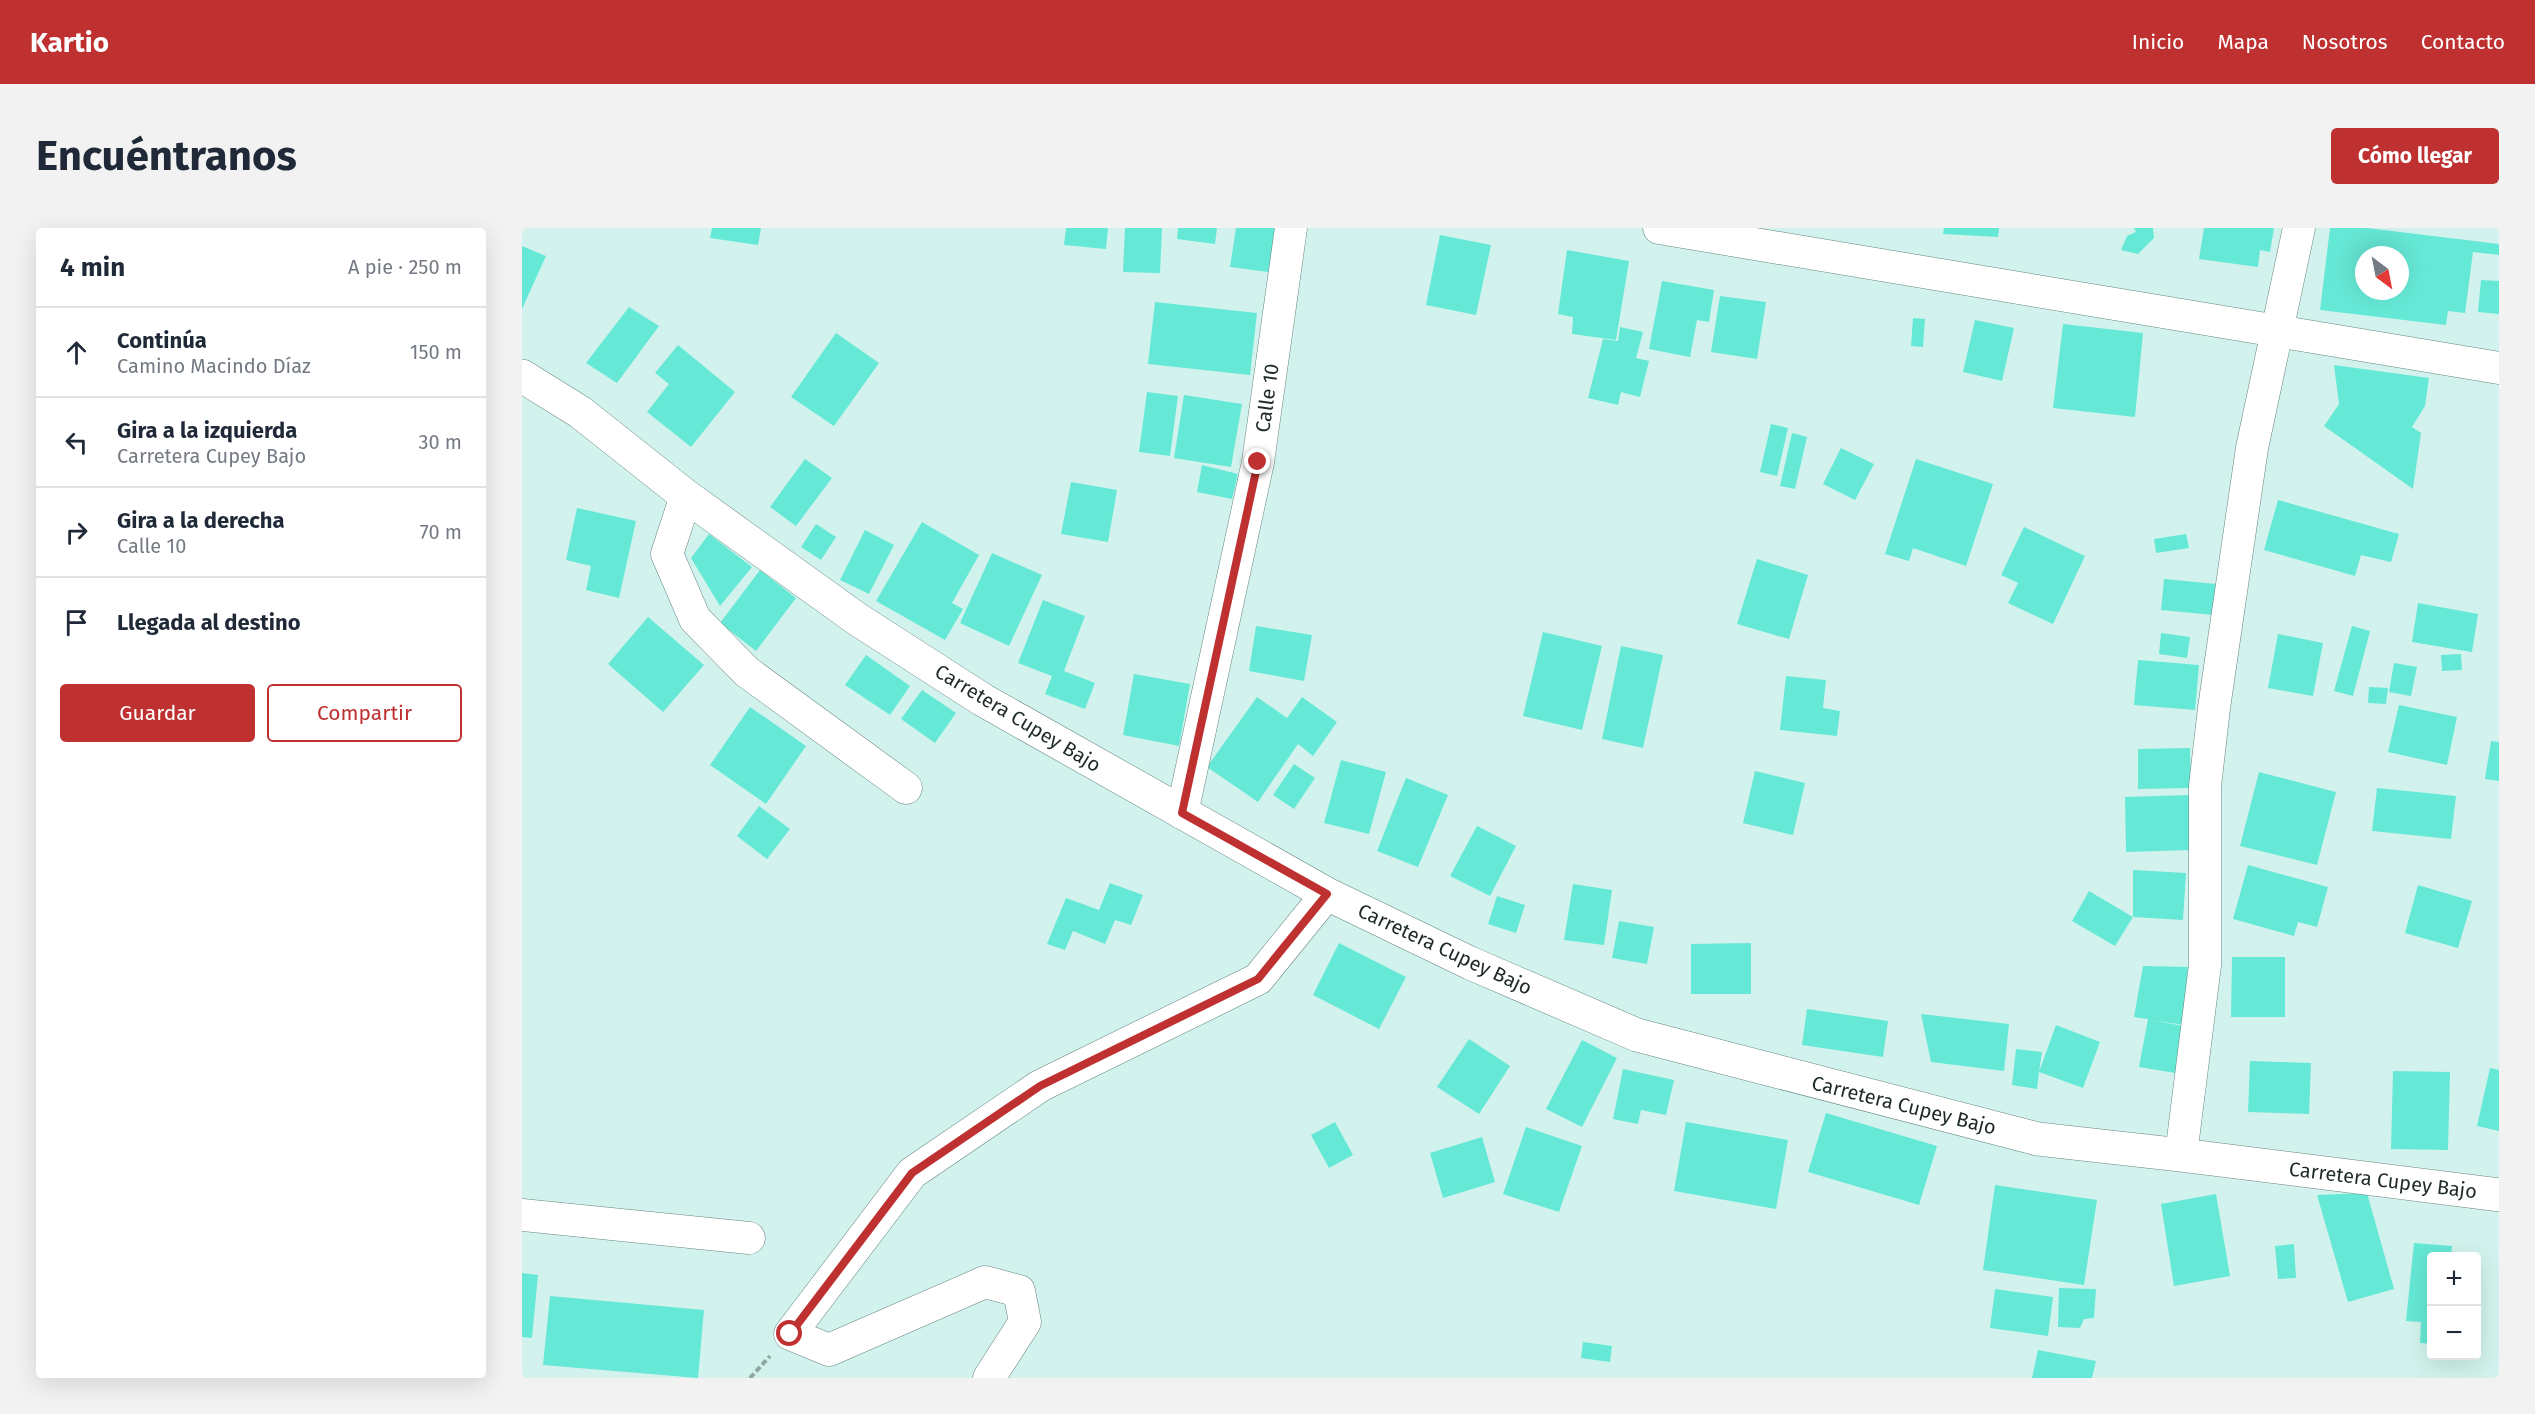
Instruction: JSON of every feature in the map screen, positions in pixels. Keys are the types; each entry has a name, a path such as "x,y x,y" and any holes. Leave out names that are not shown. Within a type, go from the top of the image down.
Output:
{"street":[{"name":"Calle 10","path":"1182,813 1258,462 1291,228"},
{"path":"1659,228 2499,368"},
{"path":"2181,1155 2205,965 2205,786 2216,696 2253,448 2298,228"},
{"name":"Carretera Cupey Bajo","path":"522,376 580,412 686,496 857,619 954,681 1327,894 1470,963 1637,1035 2038,1139 2499,1195"},
{"path":"686,496 668,554 695,619 747,672 906,788"},
{"path":"989,1378 1025,1322 1019,1291 985,1282 829,1350 790,1334 912,1173 1040,1086 1258,979 1327,894"},
{"path":"522,1215 749,1238"}],"building":[{"path":"712,228 761,228 758,245 710,238"},
{"path":"1066,228 1108,228 1106,249 1064,245"},
{"path":"1125,228 1162,228 1160,273 1123,272"},
{"path":"1178,228 1217,228 1215,244 1177,239"},
{"path":"1236,228 1282,228 1276,273 1230,267"},
{"path":"1944,228 1999,228 1998,237 1943,234"},
{"path":"2134,228 2153,228 2154,238 2138,254 2121,250 2127,236 2136,232"},
{"path":"2204,228 2274,228 2270,252 2260,250 2258,267 2199,259"},
{"path":"2330,228 2367,228 2499,244 2499,255 2473,252 2465,313 2448,311 2446,325 2320,310"},
{"path":"1440,235 1491,245 1476,315 1426,305"},
{"path":"522,246 546,256 522,309"},
{"path":"1567,250 1629,261 1616,340 1572,334 1573,317 1558,314"},
{"path":"2481,280 2499,281 2499,314 2478,312"},
{"path":"1662,281 1714,290 1709,322 1697,320 1690,357 1649,349"},
{"path":"1720,296 1766,302 1757,359 1711,352"},
{"path":"1155,302 1257,313 1250,375 1148,364"},
{"path":"629,307 659,326 617,383 586,363"},
{"path":"1913,318 1925,319 1923,347 1911,346"},
{"path":"1975,320 2014,328 2002,381 1963,372"},
{"path":"2063,324 2143,333 2135,417 2053,408"},
{"path":"1620,327 1643,332 1636,358 1649,361 1640,397 1621,392 1618,405 1588,398 1603,339 1618,341"},
{"path":"836,333 879,363 834,426 791,397"},
{"path":"678,345 735,392 691,447 647,412 669,384 655,373"},
{"path":"2334,365 2429,378 2425,406 2412,427 2421,433 2413,489 2324,426 2339,404"},
{"path":"1147,392 1178,396 1170,456 1139,452"},
{"path":"1184,395 1242,404 1231,467 1174,458"},
{"path":"1771,424 1788,428 1777,476 1760,472"},
{"path":"1792,433 1807,437 1795,489 1780,486"},
{"path":"1841,448 1874,464 1855,500 1823,484"},
{"path":"805,459 832,478 796,526 770,507"},
{"path":"1916,459 1993,484 1966,566 1913,548 1909,561 1885,554"},
{"path":"1202,465 1238,474 1232,499 1197,492"},
{"path":"1071,482 1117,490 1108,542 1061,534"},
{"path":"2278,500 2399,534 2391,562 2361,555 2355,576 2264,550"},
{"path":"577,508 636,521 619,598 586,590 591,566 566,560"},
{"path":"922,522 979,555 952,603 963,609 945,640 876,601"},
{"path":"816,524 836,537 821,560 801,547"},
{"path":"2024,527 2085,556 2053,624 2008,603 2018,583 2001,575"},
{"path":"865,530 894,545 869,594 840,580"},
{"path":"709,534 752,567 720,606 691,558"},
{"path":"2186,534 2189,548 2156,553 2154,539"},
{"path":"992,553 1042,575 1009,646 960,623"},
{"path":"1757,559 1808,575 1789,639 1737,624"},
{"path":"760,570 796,598 756,651 720,623"},
{"path":"2164,579 2216,584 2213,615 2161,610"},
{"path":"1043,600 1085,616 1064,671 1095,683 1085,709 1045,694 1052,676 1018,663"},
{"path":"2418,603 2478,614 2472,652 2412,642"},
{"path":"648,617 704,665 663,712 608,664"},
{"path":"1256,626 1312,635 1304,681 1249,671"},
{"path":"2352,626 2370,631 2353,696 2334,691"},
{"path":"1543,632 1602,646 1582,730 1523,716"},
{"path":"2161,633 2190,637 2187,658 2159,654"},
{"path":"2278,634 2323,643 2313,696 2268,688"},
{"path":"1621,646 1663,655 1643,748 1602,739"},
{"path":"2461,654 2462,670 2442,671 2441,655"},
{"path":"866,655 910,686 890,715 845,685"},
{"path":"2138,660 2199,665 2195,710 2134,705"},
{"path":"2394,663 2417,667 2411,696 2389,692"},
{"path":"1134,674 1190,684 1179,746 1123,735"},
{"path":"1786,676 1826,680 1823,708 1840,711 1837,736 1780,730"},
{"path":"2369,687 2388,688 2386,704 2368,703"},
{"path":"922,690 956,713 935,743 901,719"},
{"path":"1257,697 1287,718 1302,697 1337,722 1313,756 1298,744 1258,802 1207,767"},
{"path":"2399,705 2457,717 2447,765 2388,752"},
{"path":"750,707 806,746 766,804 710,765"},
{"path":"2491,741 2499,742 2499,781 2485,779"},
{"path":"2190,748 2191,788 2138,789 2138,749"},
{"path":"1341,760 1386,772 1369,834 1324,823"},
{"path":"1294,764 1315,778 1294,809 1273,795"},
{"path":"1755,771 1805,783 1793,835 1743,823"},
{"path":"2259,772 2336,792 2317,865 2240,846"},
{"path":"1406,778 1448,795 1418,867 1377,851"},
{"path":"2377,788 2456,796 2451,839 2372,831"},
{"path":"2189,795 2190,850 2126,852 2125,797"},
{"path":"759,806 790,829 767,859 737,836"},
{"path":"1477,826 1516,846 1490,896 1450,876"},
{"path":"2248,865 2328,887 2317,927 2298,922 2294,936 2233,919"},
{"path":"2133,870 2186,873 2183,920 2133,917"},
{"path":"1110,883 1143,895 1131,925 1115,920 1105,944 1073,931 1065,950 1047,944 1066,898 1099,910"},
{"path":"1573,884 1612,890 1604,945 1564,940"},
{"path":"2418,885 2472,901 2458,948 2405,933"},
{"path":"2089,891 2133,917 2115,946 2072,921"},
{"path":"1497,896 1525,905 1516,933 1488,924"},
{"path":"1619,921 1654,927 1647,964 1612,958"},
{"path":"1339,943 1406,977 1379,1029 1313,995"},
{"path":"1751,943 1751,994 1691,994 1691,944"},
{"path":"2232,957 2285,957 2285,1017 2231,1017"},
{"path":"2143,966 2188,967 2184,1025 2150,1020 2184,1026 2175,1073 2139,1067 2148,1019 2134,1017"},
{"path":"1807,1009 1888,1021 1883,1057 1802,1045"},
{"path":"1921,1014 2009,1024 2004,1071 1931,1062"},
{"path":"2056,1025 2100,1042 2083,1088 2039,1072"},
{"path":"1469,1039 1510,1066 1479,1114 1437,1087"},
{"path":"1582,1040 1617,1058 1582,1127 1546,1109"},
{"path":"2016,1049 2042,1052 2037,1089 2012,1085"},
{"path":"2250,1061 2311,1063 2309,1114 2248,1112"},
{"path":"2490,1068 2499,1070 2499,1131 2477,1126"},
{"path":"1623,1069 1674,1080 1666,1115 1641,1110 1638,1124 1613,1119"},
{"path":"2393,1071 2450,1072 2448,1150 2391,1149"},
{"path":"1826,1113 1937,1146 1919,1205 1808,1172"},
{"path":"1335,1122 1353,1155 1329,1168 1311,1135"},
{"path":"1686,1122 1788,1140 1776,1209 1674,1191"},
{"path":"1526,1127 1582,1146 1559,1212 1503,1194"},
{"path":"1482,1137 1495,1182 1443,1198 1430,1153"},
{"path":"1995,1185 2097,1200 2084,1285 1983,1270"},
{"path":"2367,1193 2394,1289 2348,1302 2317,1195"},
{"path":"2216,1194 2230,1276 2174,1286 2161,1204"},
{"path":"2414,1243 2452,1246 2451,1252 2427,1252 2427,1344 2420,1343 2421,1322 2406,1321"},
{"path":"2294,1244 2296,1278 2278,1279 2275,1246"},
{"path":"522,1273 538,1275 532,1338 522,1337"},
{"path":"2059,1288 2096,1289 2094,1318 2084,1319 2080,1328 2058,1327"},
{"path":"1995,1289 2053,1297 2048,1336 1990,1328"},
{"path":"550,1296 704,1310 698,1378 543,1365"},
{"path":"1583,1342 1612,1346 1610,1362 1581,1358"},
{"path":"2038,1350 2096,1361 2092,1378 2032,1378"}],"route":[{"path":"790,1334 912,1173 1040,1086 1258,979 1327,894 1182,813 1258,462"}]}
